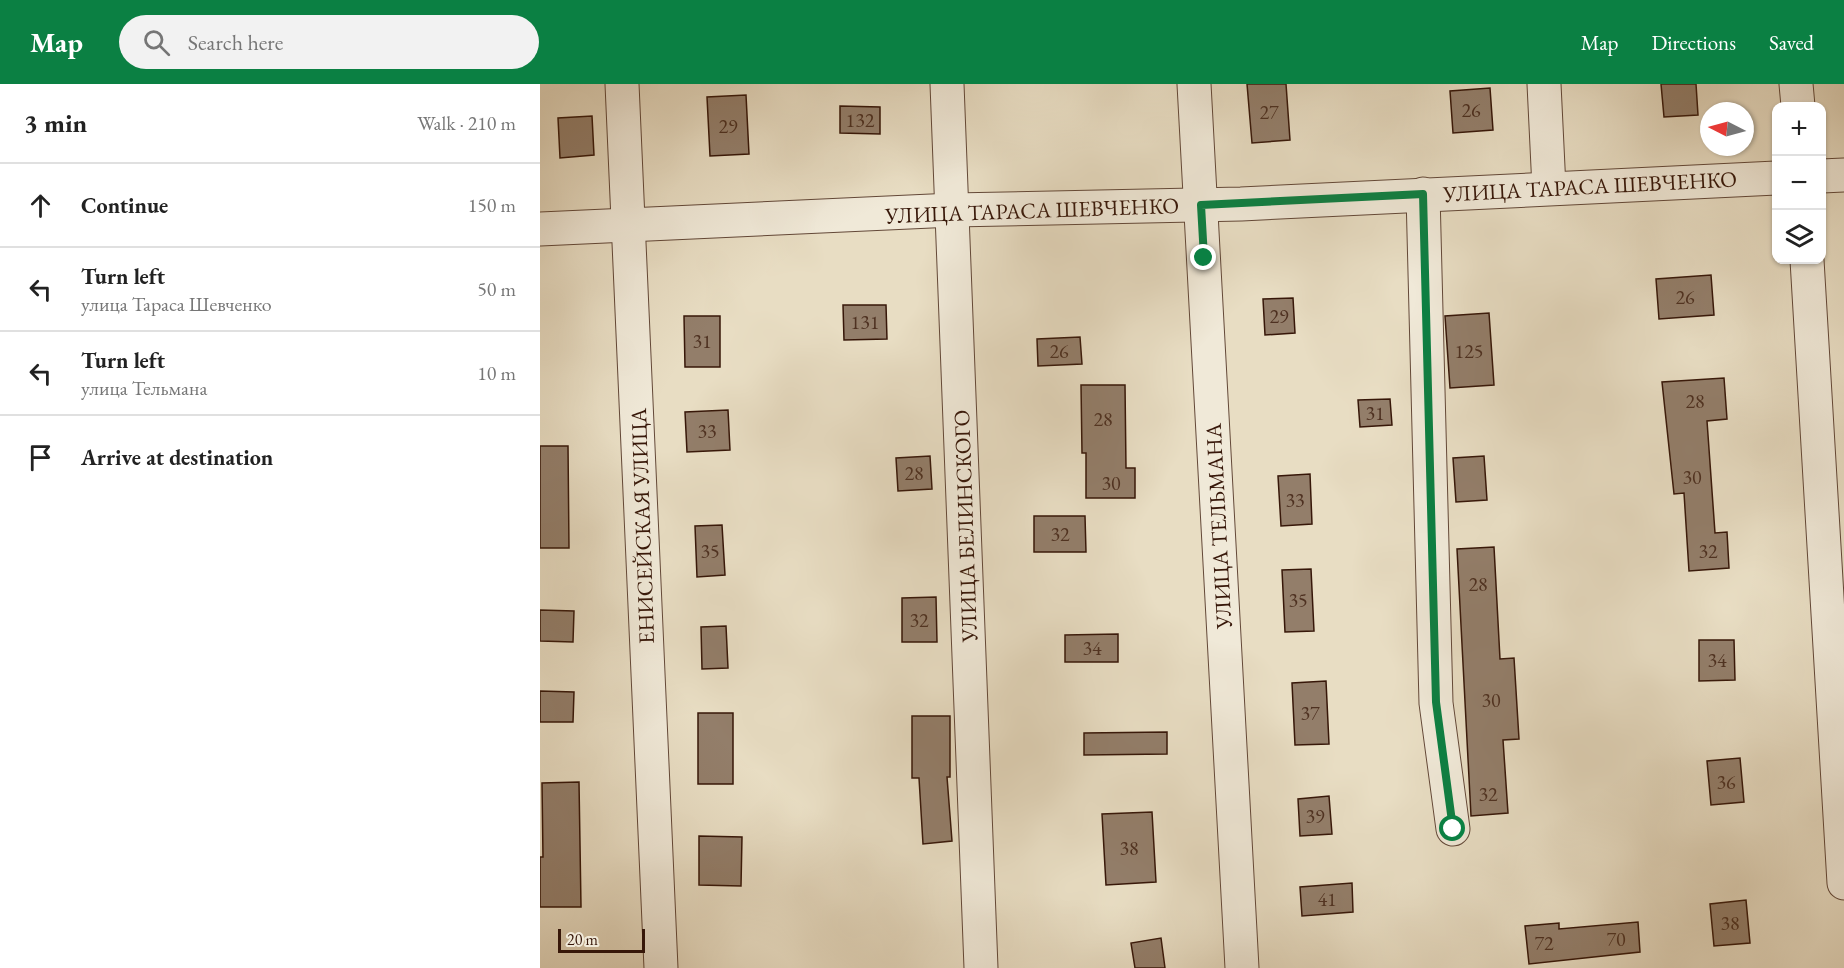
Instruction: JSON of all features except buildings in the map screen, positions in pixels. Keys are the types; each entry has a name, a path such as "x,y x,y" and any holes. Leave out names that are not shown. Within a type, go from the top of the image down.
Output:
{"street":[{"name":"ЕНИСЕЙСКАЯ УЛИЦА","path":"622,84 661,968"},
{"name":"УЛИЦА БЕЛИНСКОГО","path":"947,84 981,968"},
{"name":"УЛИЦА ТЕЛЬМАНА","path":"1194,84 1242,968"},
{"path":"1544,84 1549,188"},
{"path":"1796,84 1798,102"},
{"path":"1826,176 1844,175"},
{"name":"УЛИЦА ТАРАСА ШЕВЧЕНКО","path":"540,229 953,210 1201,205 1772,178"},
{"path":"1423,194 1436,702 1453,829"},
{"path":"1807,264 1844,883"}],"route":[{"path":"1204,258 1201,205 1423,194 1436,702 1453,829"}]}
